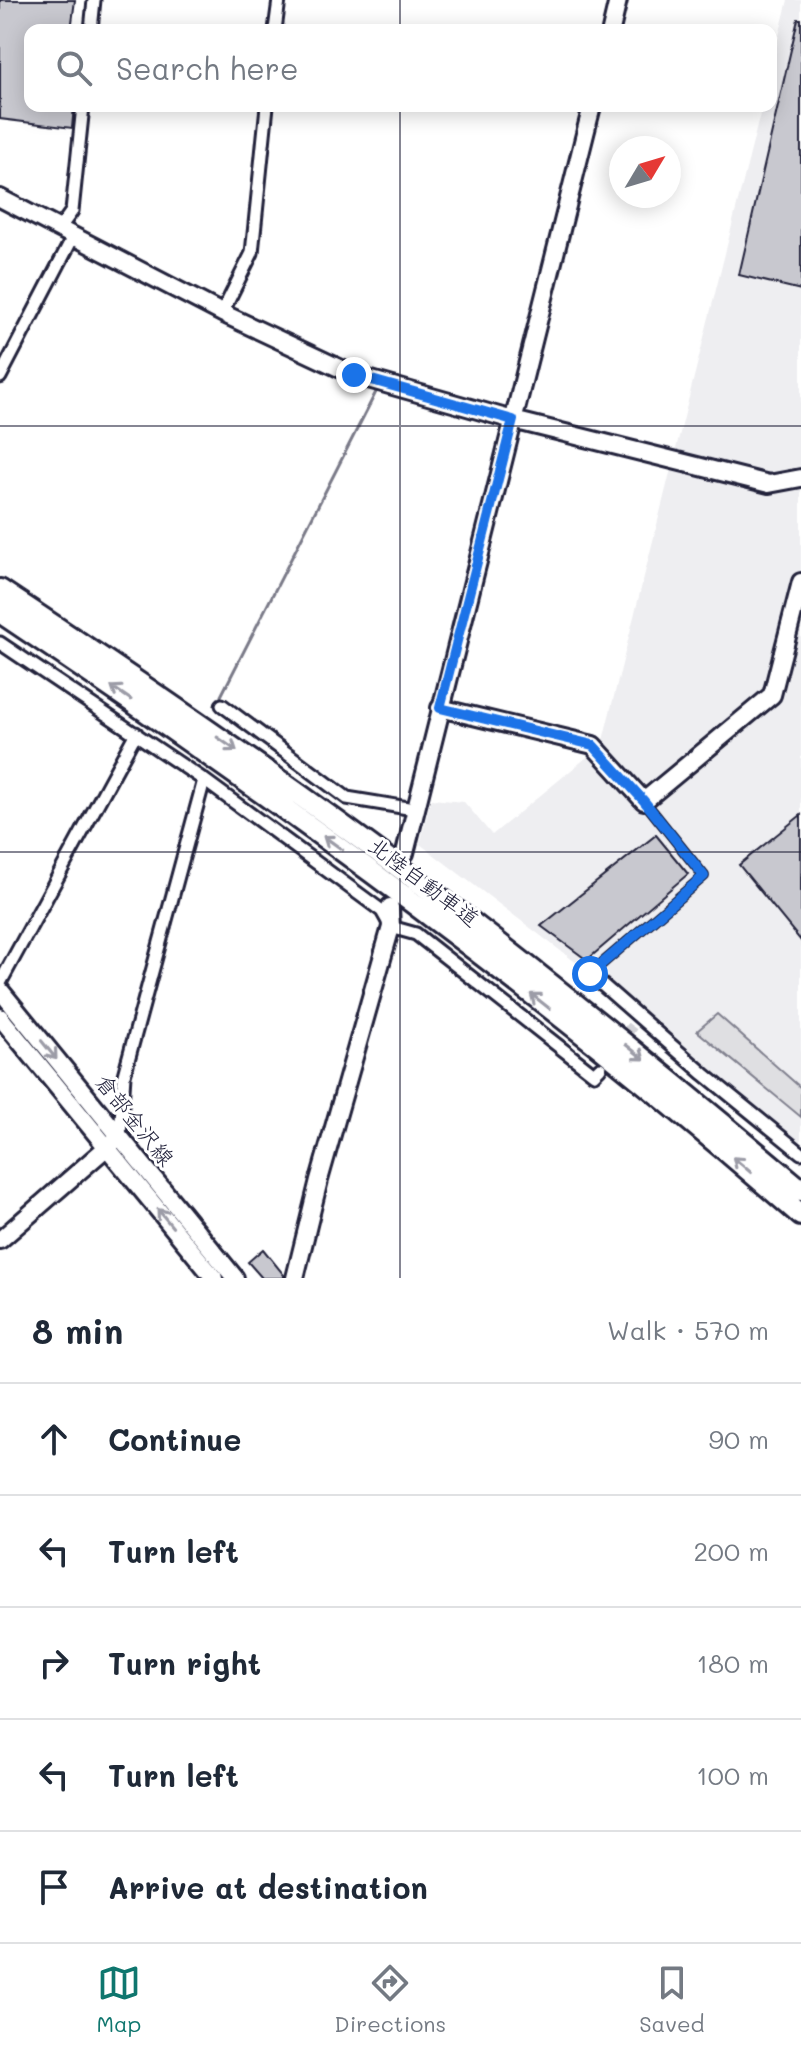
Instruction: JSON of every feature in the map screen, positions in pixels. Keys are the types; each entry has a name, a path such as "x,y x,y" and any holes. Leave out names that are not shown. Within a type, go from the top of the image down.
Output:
{"highway":[{"name":"北陸自動車道","path":"0,590 170,704 428,889 672,1082 801,1190"},
{"name":"北陸自動車道","path":"0,612 281,805 413,903 663,1098 801,1215"}],"street":[{"path":"92,24 94,0"},
{"path":"276,24 279,0"},
{"path":"612,24 618,0"},
{"path":"0,377 66,233 72,211 82,112"},
{"path":"222,313 252,253 266,112"},
{"path":"405,853 590,112"},
{"path":"0,198 222,313 354,375 513,420 769,484 801,478"},
{"path":"440,708 593,745 644,801 772,695 801,582"},
{"path":"0,643 204,780 382,911 391,927 416,934 594,1074 600,1068"},
{"path":"222,705 347,798 414,809"},
{"path":"0,983 136,733"},
{"path":"0,1240 113,1142 124,1075 204,780"},
{"path":"295,1278 319,1180 391,927 390,907"},
{"path":"590,974 636,1022 801,1153"},
{"name":"倉部金沢線","path":"0,990 214,1278"},
{"name":"倉部金沢線","path":"0,1017 235,1278"}],"lane":[{"path":"590,974 704,876 644,801"}],"shaded area":[{"path":"788,0 801,0 801,1149 595,977 420,844 431,799 464,802 492,835 592,753 603,740 760,112 777,112 777,44"},
{"path":"717,1014 801,1088 801,1117 697,1031"}],"building":[{"path":"0,0 75,0 72,24 24,24 24,112 73,112 72,128 0,119"},
{"path":"798,19 801,19 801,290 739,275"},
{"path":"801,815 801,941 739,865"},
{"path":"656,835 688,874 587,960 541,926"},
{"path":"263,1249 284,1278 262,1278 248,1262"}],"waterway":[{"path":"221,696 376,392"}],"tunnel":[{"path":"618,1045 632,1026"}],"route":[{"path":"354,375 513,420 440,708 593,745 644,801 704,876 590,974"}]}
